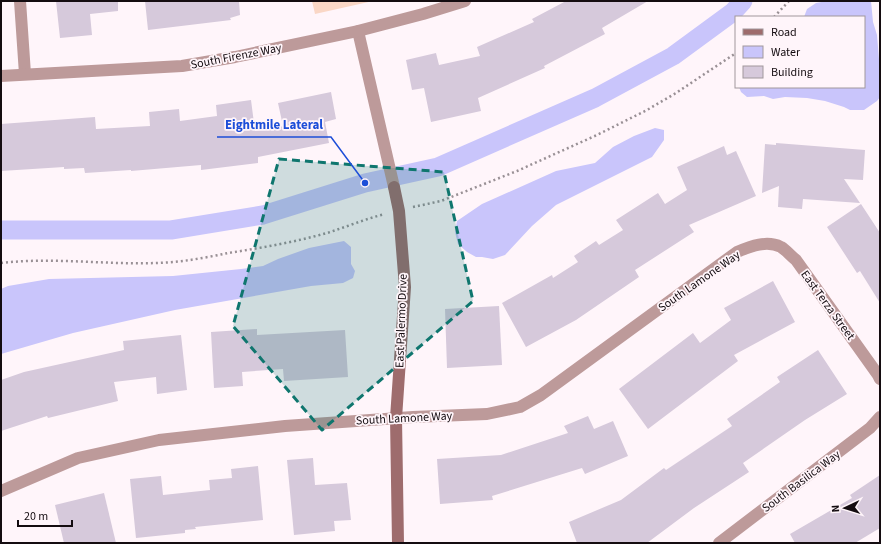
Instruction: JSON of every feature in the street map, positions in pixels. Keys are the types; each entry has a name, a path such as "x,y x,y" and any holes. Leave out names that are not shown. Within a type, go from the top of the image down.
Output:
{"street":[{"path":"20,1 25,74"},
{"name":"South Firenze Way","path":"1,76 182,66 235,57 358,31 465,1"},
{"name":"East Palermo Drive","path":"358,31 399,211 405,286 396,418 398,543"},
{"name":"South Lamone Way","path":"1,491 78,458 159,440 285,426 396,418 488,414 520,407 541,395 737,252 750,246 765,244"},
{"name":"East Terza Street","path":"765,244 780,247 796,260 880,379"},
{"name":"South Basilica Way","path":"719,543 870,428 880,417"}],"path":[{"path":"775,16 789,1"},
{"path":"410,208 448,198 517,171 597,135 647,110 676,93 735,54"},
{"path":"1,264 19,261 48,260 111,263 183,261 289,242 326,233 385,214"}],"highlighted area":[{"path":"279,159 444,172 473,301 322,430 233,326"}],"shaded area":[{"path":"312,1 373,1 315,14"}],"water":[{"path":"827,1 871,1 873,22 877,35 880,71 880,97 877,101 864,110 850,110 825,101 807,98 785,97 773,99 764,96 747,97 741,92 739,88 865,88 865,16 804,16 807,9 816,3"},
{"path":"655,128 664,130 664,140 652,157 556,205 532,226 505,255 493,259 476,257 467,252 458,244 455,232 457,221 482,204 556,171 595,163 613,147 634,136"},
{"path":"344,241 351,247 351,264 355,271 353,278 343,283 311,286 175,310 73,333 1,354 1,289 8,286 49,279 173,276 241,269 263,266 309,248"}],"building":[{"path":"56,1 118,1 118,11 90,14 92,35 60,38"},
{"path":"145,1 239,1 240,15 230,18 231,20 148,30"},
{"path":"566,1 648,1 602,28 605,34 544,66 545,68 478,98 481,111 431,122 424,88 412,90 406,60 436,53 439,65 480,56 477,47 534,22 532,19"},
{"path":"331,92 336,119 325,122 329,143 258,157 258,163 201,170 201,165 85,173 84,168 64,169 64,167 1,171 1,124 95,117 96,129 150,126 149,112 179,109 180,121 217,116 216,105 251,100 255,131 283,126 278,103"},
{"path":"776,143 865,150 863,180 844,179 860,203 803,199 802,209 778,207 779,186 762,193 765,144 776,145"},
{"path":"724,146 727,155 736,151 756,196 689,225 694,232 635,270 639,277 576,320 526,347 502,303 552,275 553,278 578,262 574,256 596,241 599,245 623,230 616,220 658,193 665,204 687,190 677,167"},
{"path":"861,204 880,233 880,303 860,271 857,273 827,227"},
{"path":"773,281 795,322 734,355 738,361 648,429 619,389 693,333 700,343 731,320 724,308"},
{"path":"499,306 502,365 447,368 445,309"},
{"path":"257,329 257,335 345,330 348,377 284,381 283,369 242,372 243,386 214,388 211,332"},
{"path":"181,335 187,390 157,394 156,377 114,382 118,401 48,418 47,416 1,431 1,380 24,372 124,350 123,341"},
{"path":"818,350 847,394 805,420 743,463 749,472 694,508 647,543 577,543 569,522 621,500 664,468 666,470 732,426 727,419 780,382 777,377"},
{"path":"588,416 594,429 613,421 628,456 585,474 582,468 492,496 493,500 440,504 437,459 501,455 568,433 564,426"},
{"path":"313,458 315,485 347,483 351,520 334,521 335,531 294,535 287,460"},
{"path":"258,466 263,520 195,527 196,529 185,530 185,533 136,538 130,479 161,476 163,495 210,490 209,480 232,478 231,469"},
{"path":"880,475 880,528 855,543 795,543 790,534 852,498 850,495"},
{"path":"104,493 116,543 64,543 55,505"}],"waterway":[{"path":"1,230 171,230 263,215 365,183 438,167 595,98 673,56 733,12 743,1"}],"place":[{"name":"Eightmile Lateral","path":"365,183"}]}
